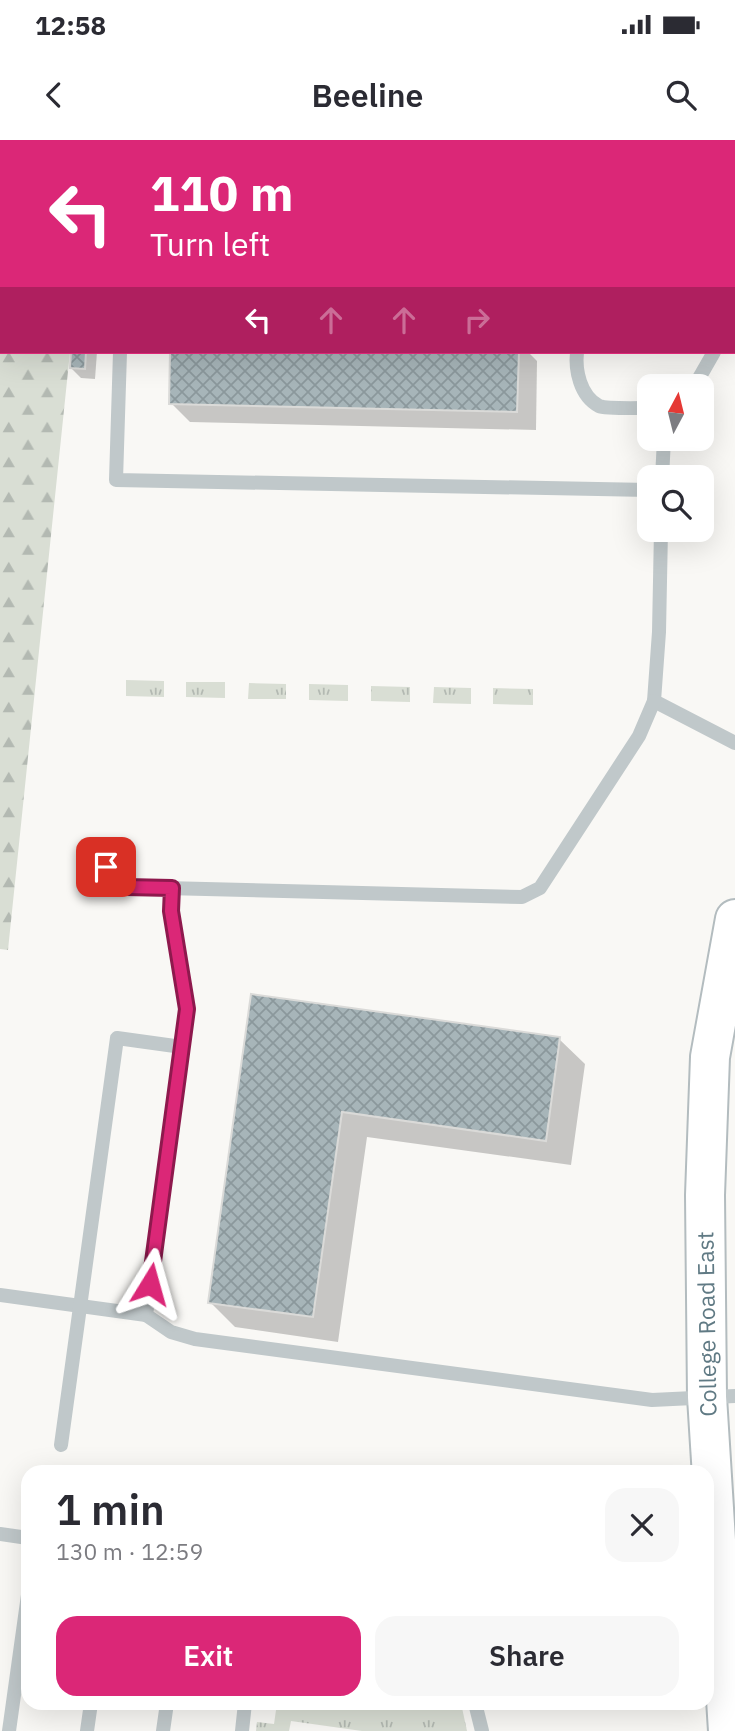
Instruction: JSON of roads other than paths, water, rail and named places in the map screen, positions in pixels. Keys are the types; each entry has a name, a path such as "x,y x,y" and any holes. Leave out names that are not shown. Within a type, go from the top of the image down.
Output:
{"street":[{"name":"College Road East","path":"728,1731 721,1397 705,1195 710,1057 735,919"}],"lane":[{"path":"120,354 116,480 637,490"},
{"path":"577,354 579,381 588,396 600,407 637,408"},
{"path":"701,374 713,354"},
{"path":"106,867 125,887 522,897 540,888 639,736 654,701 661,542"},
{"path":"654,701 735,743"},
{"path":"146,1315 187,1009 171,911 172,888"},
{"path":"61,1445 117,1038 183,1047"},
{"path":"0,1295 146,1315 171,1332 195,1339 652,1400 721,1397"},
{"path":"0,1534 21,1537"},
{"path":"9,1731 21,1645"},
{"path":"87,1731 90,1710"},
{"path":"163,1731 166,1710"},
{"path":"242,1731 244,1710"},
{"path":"477,1710 482,1731"}]}
